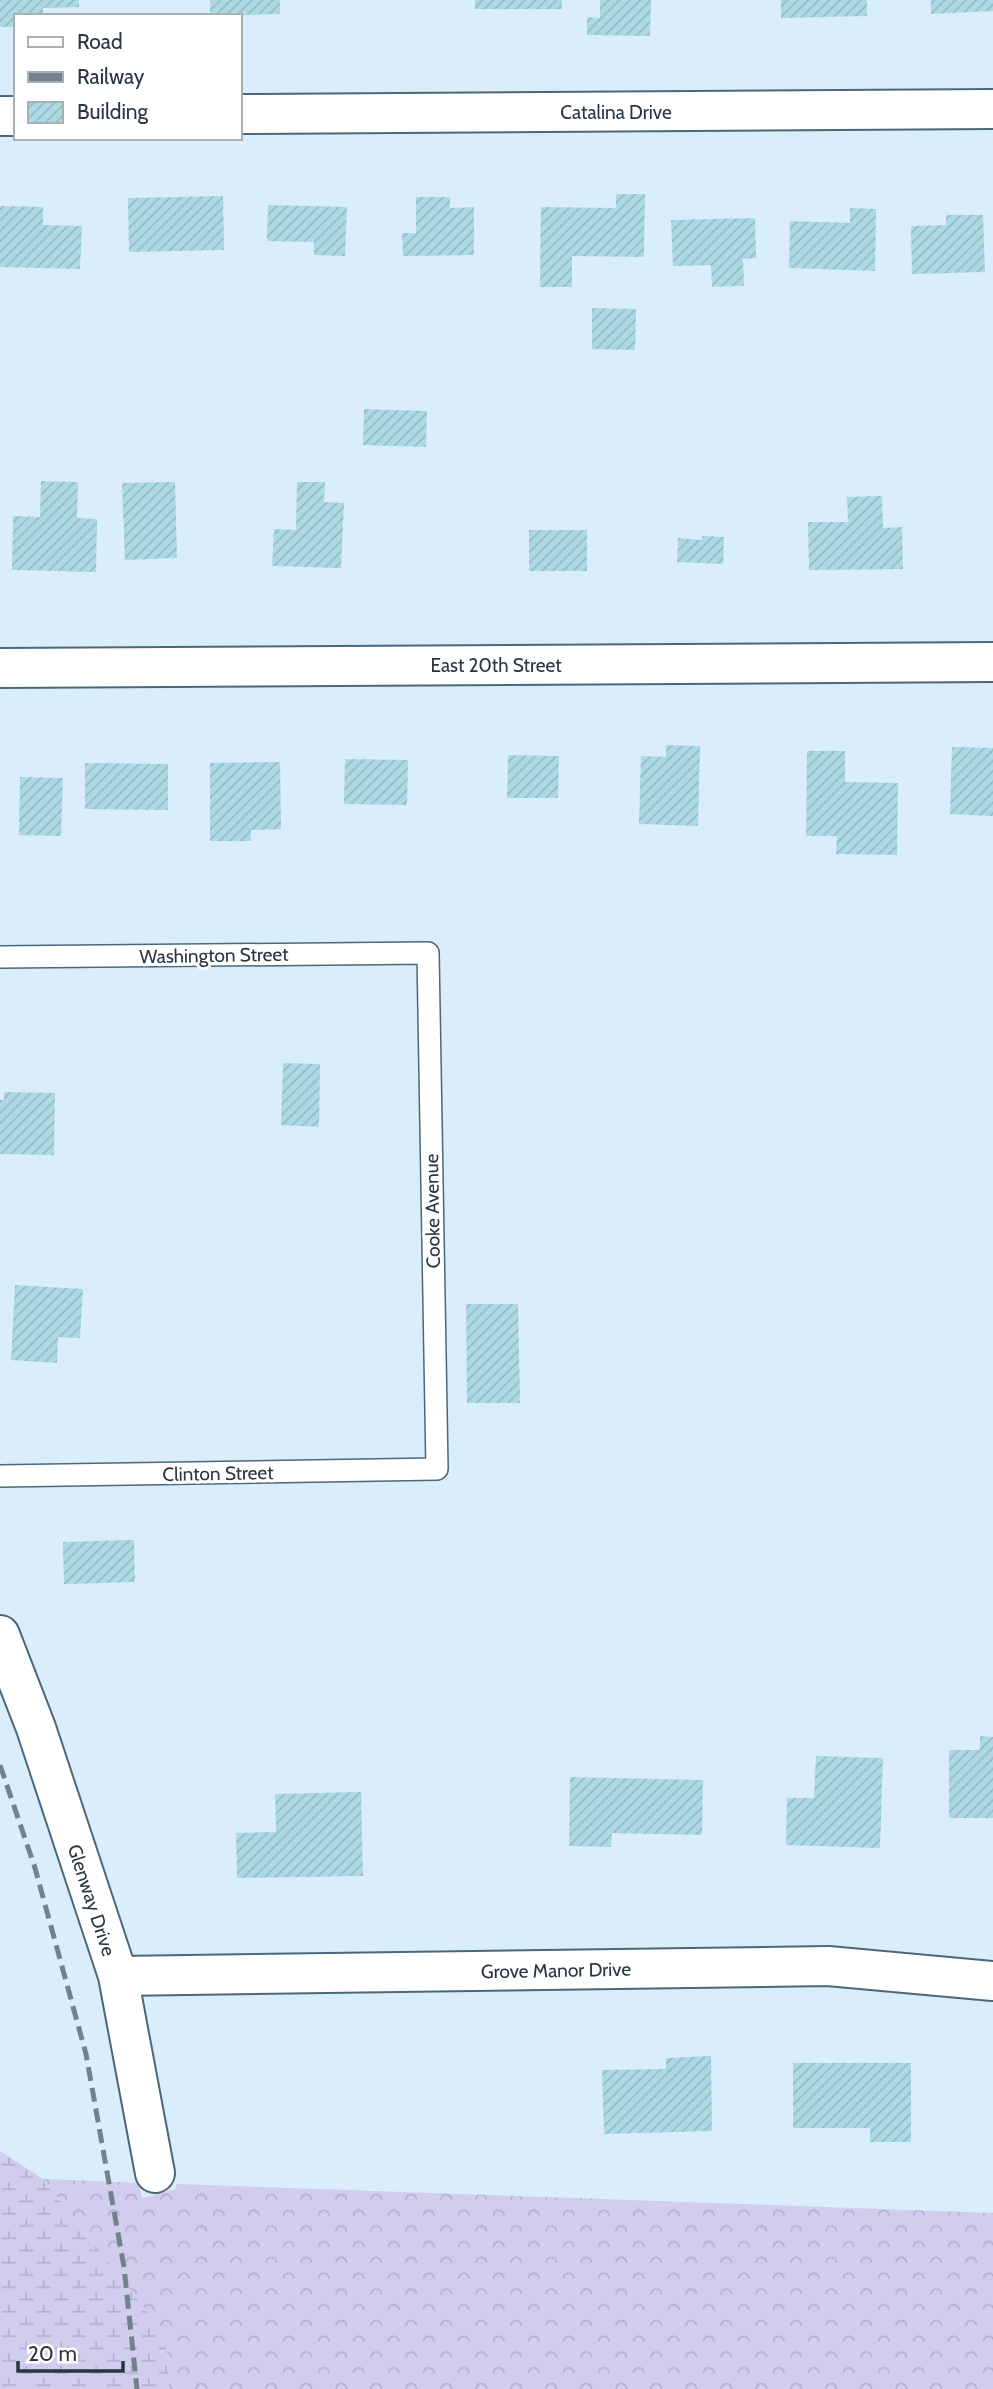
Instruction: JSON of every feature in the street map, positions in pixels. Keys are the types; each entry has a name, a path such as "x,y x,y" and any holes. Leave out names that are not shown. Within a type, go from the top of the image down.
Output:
{"street":[{"name":"Catalina Drive","path":"242,114 993,109"},
{"name":"East 20th Street","path":"0,668 993,662"},
{"name":"Glenway Drive","path":"0,1635 36,1728 118,1976 155,2174"},
{"name":"Grove Manor Drive","path":"118,1976 828,1966 993,1982"}],"lane":[{"name":"Washington Street","path":"0,957 428,953"},
{"name":"Cooke Avenue","path":"428,953 437,1469"},
{"name":"Clinton Street","path":"0,1476 437,1469"}],"green space":[{"path":"0,2151 43,2179 165,2334 169,2389 0,2389"},
{"path":"43,2179 139,2183 142,2198 176,2189 176,2184 993,2213 993,2389 169,2389 165,2334"}],"building":[{"path":"0,0 79,0 79,7 43,8 43,14 14,14 14,27 0,27"},
{"path":"210,0 280,0 280,14 210,14"},
{"path":"475,0 562,0 562,9 475,9"},
{"path":"600,0 651,0 650,36 587,35 587,17 600,18"},
{"path":"781,0 867,0 867,16 781,18"},
{"path":"931,0 993,0 993,11 931,14"},
{"path":"616,194 645,194 644,257 572,256 572,287 540,287 541,207 616,208"},
{"path":"223,196 224,250 129,252 128,198"},
{"path":"416,197 450,197 450,208 474,207 474,255 403,256 402,233 416,233"},
{"path":"268,205 347,207 345,256 314,255 314,242 267,241"},
{"path":"0,206 43,207 43,225 82,226 80,269 0,267"},
{"path":"850,208 876,209 875,271 789,268 790,221 850,223"},
{"path":"946,215 983,215 985,272 912,274 911,226 946,225"},
{"path":"755,218 756,258 743,259 744,286 712,287 711,265 673,266 671,220"},
{"path":"592,308 636,309 635,350 592,349"},
{"path":"364,409 427,411 426,447 363,445"},
{"path":"41,481 78,482 77,518 97,519 96,572 12,570 13,516 40,517"},
{"path":"175,482 177,558 125,560 122,483"},
{"path":"297,482 325,482 324,502 344,503 341,568 272,566 274,529 296,530"},
{"path":"882,496 883,528 902,527 903,569 809,570 808,522 848,522 847,497"},
{"path":"529,530 587,530 587,571 529,571"},
{"path":"702,536 724,537 723,564 677,562 678,538 702,540"},
{"path":"666,745 700,746 698,826 639,824 641,756 666,757"},
{"path":"952,747 993,748 993,816 950,814"},
{"path":"807,751 845,751 845,782 898,783 897,855 836,854 837,836 806,836"},
{"path":"508,755 559,756 558,798 507,798"},
{"path":"345,759 408,760 407,805 344,804"},
{"path":"280,762 281,829 251,830 251,841 210,841 210,763"},
{"path":"85,763 168,764 168,810 85,809"},
{"path":"20,777 63,778 61,836 19,835"},
{"path":"283,1063 320,1064 319,1127 281,1125"},
{"path":"4,1092 55,1093 54,1155 0,1154 0,1100 4,1100"},
{"path":"15,1285 83,1289 80,1338 58,1337 57,1363 11,1360"},
{"path":"466,1304 518,1304 520,1403 467,1403"},
{"path":"134,1540 135,1582 64,1584 63,1542"},
{"path":"980,1736 993,1737 993,1818 949,1818 949,1750 980,1750"},
{"path":"816,1756 883,1758 880,1848 786,1845 787,1798 814,1798"},
{"path":"570,1777 703,1780 702,1835 612,1833 611,1847 569,1846"},
{"path":"361,1792 363,1876 237,1878 236,1833 276,1832 275,1794"},
{"path":"711,2056 712,2131 604,2134 602,2070 666,2069 666,2058"},
{"path":"793,2063 911,2063 911,2142 870,2142 870,2128 793,2128"}],"railway":[{"path":"0,1765 35,1868 86,2054 124,2267 137,2389"}]}
